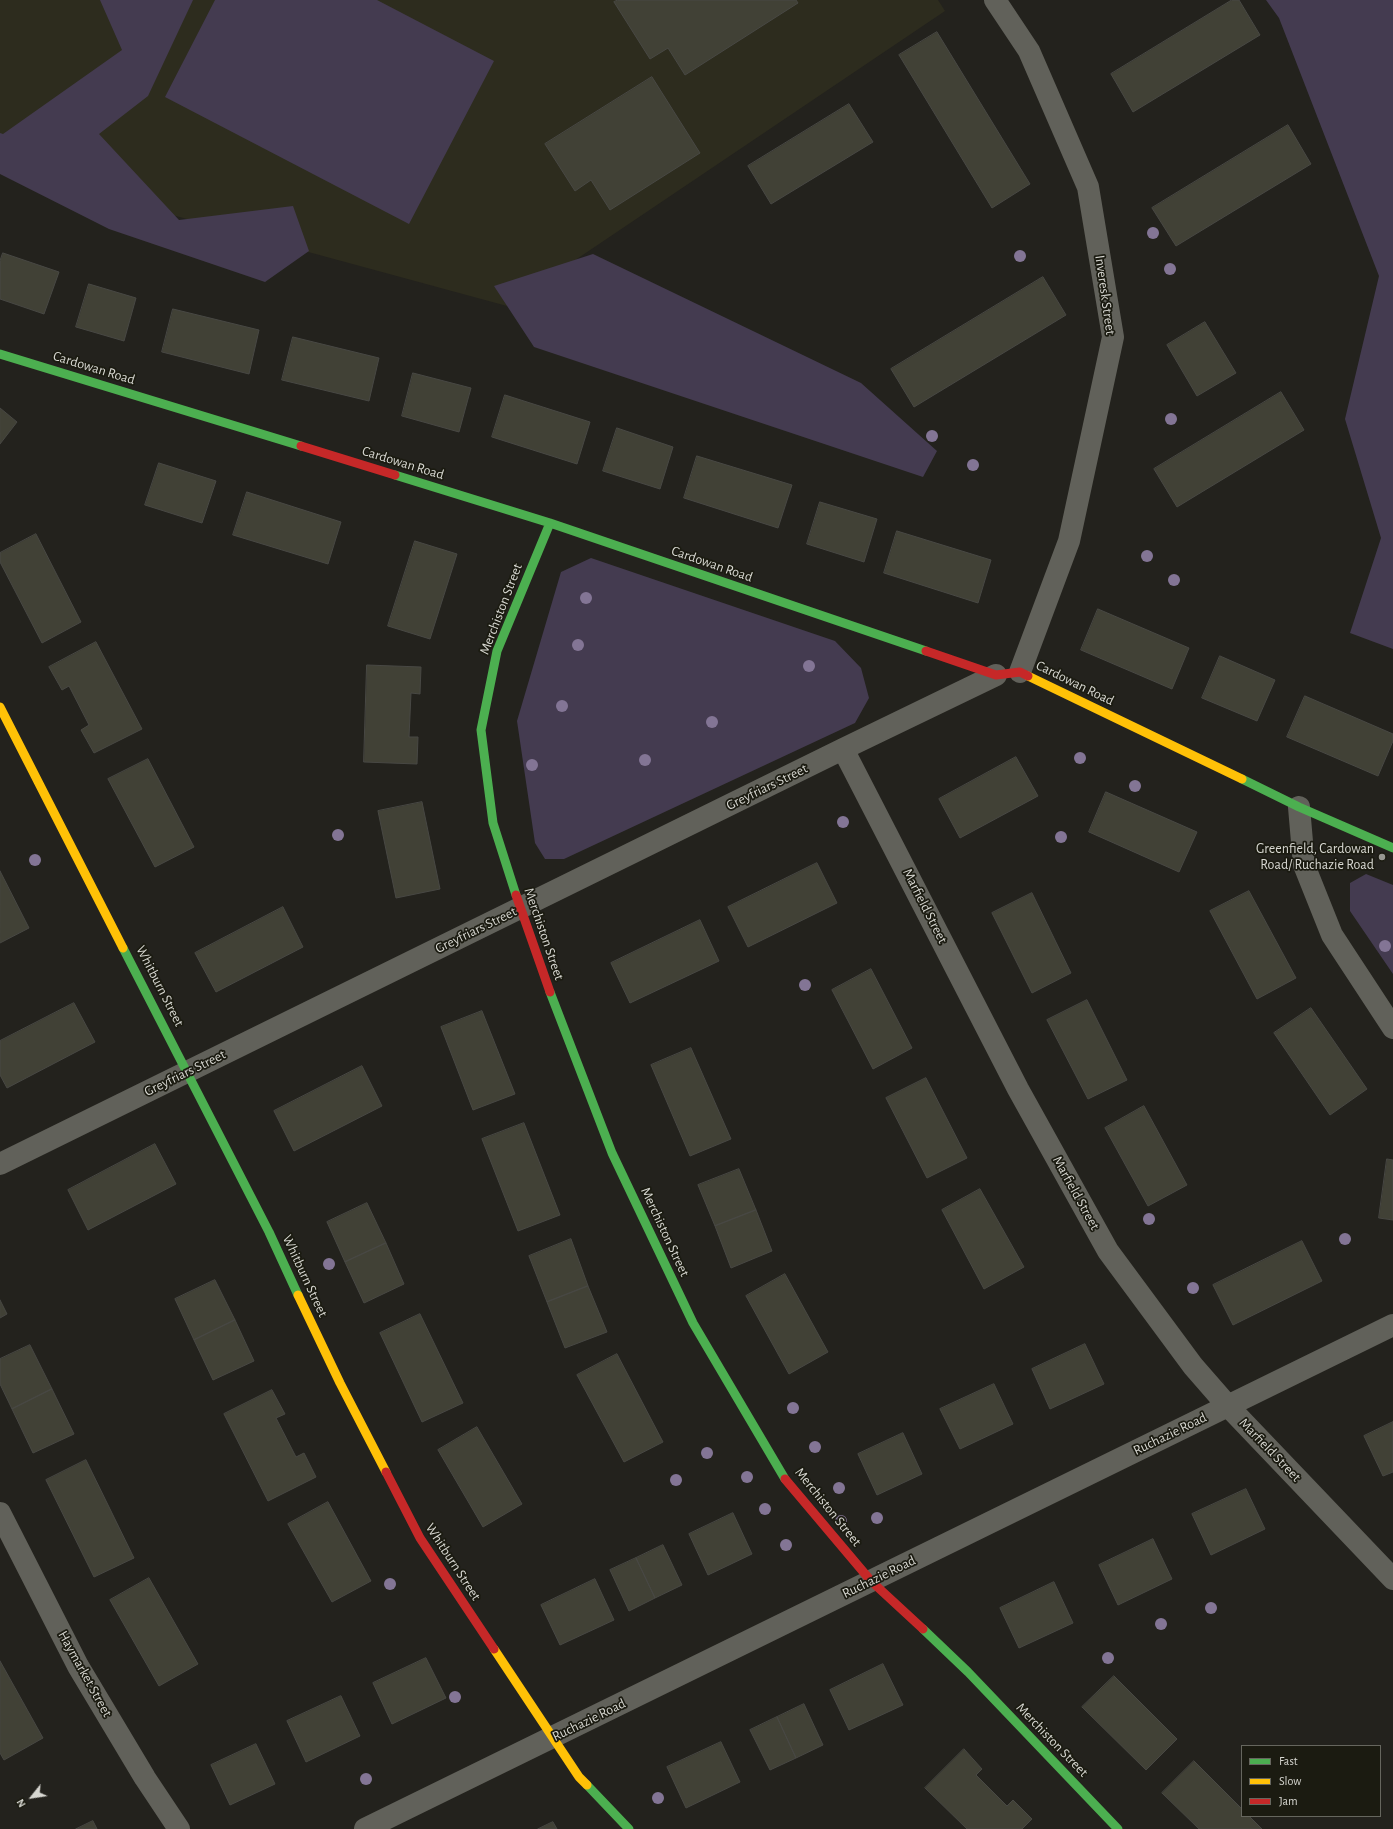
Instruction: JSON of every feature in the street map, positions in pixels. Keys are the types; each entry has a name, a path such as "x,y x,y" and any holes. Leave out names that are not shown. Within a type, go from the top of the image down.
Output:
{"street":[{"name":"Inveresk Street","path":"995,0 1029,51 1088,187 1113,337 1069,541 1020,672"},
{"name":"Cardowan Road","path":"0,354 550,523 996,676 1020,672 1300,806 1393,848"},
{"name":"Merchiston Street","path":"550,523 498,651 481,730 494,823 520,908 548,988 612,1153 693,1323 786,1480 871,1581 968,1672 1118,1829"},
{"name":"Greyfriars Street","path":"0,1164 843,749 996,676"},
{"name":"Whitburn Street","path":"0,707 269,1232 340,1383 420,1538 579,1777 629,1829"},
{"name":"Marfield Street","path":"843,749 1018,1089 1108,1251 1193,1366 1227,1405 1393,1579"},
{"path":"1300,806 1304,865 1332,936 1393,1028"},
{"name":"Ruchazie Road","path":"366,1829 1227,1405 1393,1325"},
{"name":"Haymarket Street","path":"0,1513 78,1666 145,1778 179,1829"}],"shaded area":[{"path":"0,0 938,0 945,11 507,306 62,185 0,148"},
{"path":"100,0 193,0 148,96 99,134 179,220 293,206 309,251 265,282 109,229 0,174 0,133 3,134 122,50"},
{"path":"215,0 377,0 494,61 409,224 165,97"},
{"path":"1266,0 1393,0 1393,649 1350,633 1381,538 1345,419 1379,276 1279,18"},
{"path":"593,254 861,383 937,451 923,477 534,347 494,286"},
{"path":"591,558 835,641 861,668 869,698 855,723 564,859 545,859 535,843 517,721 561,572"},
{"path":"1366,874 1393,885 1393,974 1350,911 1350,883"}],"building":[{"path":"618,0 796,0 798,3 685,75 668,48 650,59 614,2"},
{"path":"1232,0 1239,0 1260,35 1133,112 1111,74"},
{"path":"937,32 1030,184 992,208 899,55"},
{"path":"652,77 700,153 610,210 591,180 575,191 545,144"},
{"path":"849,104 873,142 771,204 748,166"},
{"path":"1288,125 1311,164 1176,246 1152,208"},
{"path":"3,253 59,272 44,314 0,299 0,261"},
{"path":"1043,277 1066,315 914,407 891,369"},
{"path":"89,284 136,298 124,341 76,327"},
{"path":"173,309 259,330 249,374 162,352"},
{"path":"1205,322 1236,373 1197,396 1167,345"},
{"path":"293,337 379,358 369,401 282,380"},
{"path":"413,373 471,388 459,432 402,416"},
{"path":"1281,392 1304,430 1177,507 1154,469"},
{"path":"505,395 590,422 577,464 492,437"},
{"path":"0,408 17,422 0,444"},
{"path":"617,428 673,447 660,489 603,471"},
{"path":"697,456 792,485 778,528 684,498"},
{"path":"159,463 216,481 202,523 145,505"},
{"path":"247,492 341,522 328,564 233,535"},
{"path":"820,502 877,519 864,562 807,544"},
{"path":"897,531 991,560 978,603 884,573"},
{"path":"36,534 81,622 42,643 0,562 0,553"},
{"path":"415,541 457,554 430,639 388,626"},
{"path":"1098,609 1189,648 1172,689 1081,650"},
{"path":"96,642 142,729 94,753 81,730 89,725 69,686 62,690 49,667"},
{"path":"1220,656 1275,680 1257,721 1202,698"},
{"path":"367,665 421,667 420,694 411,693 409,737 418,737 417,764 364,762"},
{"path":"1305,696 1393,734 1393,741 1378,776 1287,737"},
{"path":"1016,757 1038,796 960,838 939,799"},
{"path":"148,759 194,847 155,867 108,779"},
{"path":"1106,792 1197,832 1179,872 1089,832"},
{"path":"422,802 440,889 396,898 378,811"},
{"path":"817,863 837,903 748,947 728,907"},
{"path":"0,871 29,928 0,943"},
{"path":"1249,891 1296,978 1257,999 1210,911"},
{"path":"1032,893 1071,973 1032,993 992,913"},
{"path":"283,907 303,947 216,992 195,953"},
{"path":"700,920 719,961 630,1003 611,963"},
{"path":"871,969 912,1048 873,1069 832,990"},
{"path":"1087,1000 1127,1080 1088,1099 1047,1020"},
{"path":"74,1003 95,1042 7,1088 0,1075 0,1041"},
{"path":"1311,1008 1367,1089 1330,1115 1274,1033"},
{"path":"482,1011 515,1094 473,1110 441,1027"},
{"path":"691,1048 731,1139 690,1156 651,1065"},
{"path":"362,1066 382,1106 294,1151 274,1111"},
{"path":"926,1078 967,1158 927,1178 886,1098"},
{"path":"1144,1106 1187,1185 1148,1206 1105,1128"},
{"path":"524,1123 560,1215 518,1231 482,1139"},
{"path":"155,1144 176,1184 88,1230 68,1190"},
{"path":"1387,1159 1393,1160 1393,1220 1379,1218"},
{"path":"739,1169 756,1210 715,1226 698,1185"},
{"path":"980,1189 1024,1267 984,1289 942,1210"},
{"path":"367,1203 386,1243 345,1262 327,1222"},
{"path":"756,1210 772,1251 731,1268 715,1226"},
{"path":"571,1239 588,1286 547,1302 529,1256"},
{"path":"1302,1241 1322,1281 1233,1325 1213,1285"},
{"path":"386,1243 404,1284 364,1303 345,1262"},
{"path":"785,1274 828,1352 789,1374 746,1296"},
{"path":"215,1280 235,1320 194,1340 175,1299"},
{"path":"588,1286 607,1332 565,1348 547,1302"},
{"path":"0,1300 7,1314 0,1318"},
{"path":"420,1314 463,1403 422,1422 380,1333"},
{"path":"235,1320 254,1361 213,1380 194,1340"},
{"path":"1085,1344 1104,1384 1050,1409 1032,1369"},
{"path":"30,1345 52,1389 12,1409 0,1384 0,1359"},
{"path":"617,1354 663,1442 624,1462 577,1375"},
{"path":"994,1384 1013,1424 960,1449 940,1409"},
{"path":"52,1389 74,1434 33,1453 12,1409"},
{"path":"272,1390 285,1414 276,1418 296,1457 304,1453 316,1477 268,1501 224,1414"},
{"path":"1393,1422 1393,1472 1383,1476 1364,1436"},
{"path":"477,1427 522,1504 483,1527 438,1450"},
{"path":"903,1433 922,1474 877,1495 858,1454"},
{"path":"86,1460 134,1558 94,1577 46,1480"},
{"path":"1246,1489 1265,1529 1211,1555 1192,1514"},
{"path":"328,1502 371,1581 332,1602 288,1524"},
{"path":"733,1513 752,1554 708,1575 689,1534"},
{"path":"1153,1539 1172,1579 1118,1605 1099,1565"},
{"path":"663,1545 682,1585 655,1598 636,1558"},
{"path":"636,1558 655,1598 629,1611 610,1570"},
{"path":"149,1578 198,1664 159,1686 110,1600"},
{"path":"595,1579 614,1620 560,1645 541,1605"},
{"path":"1054,1582 1073,1623 1019,1648 1000,1608"},
{"path":"426,1658 446,1698 392,1724 373,1683"},
{"path":"0,1661 43,1738 4,1760 0,1753"},
{"path":"883,1664 903,1705 849,1730 830,1690"},
{"path":"1114,1676 1177,1739 1146,1770 1082,1707"},
{"path":"341,1696 360,1736 306,1762 287,1721"},
{"path":"804,1704 823,1745 796,1758 777,1717"},
{"path":"777,1717 796,1758 770,1770 750,1730"},
{"path":"721,1742 740,1782 686,1808 667,1767"},
{"path":"256,1744 275,1784 230,1805 211,1765"},
{"path":"964,1749 982,1769 976,1775 1007,1806 1013,1800 1032,1819 1022,1829 967,1829 925,1788"},
{"path":"1194,1761 1241,1808 1241,1817 1250,1817 1262,1829 1199,1829 1162,1793"},
{"path":"93,1821 97,1829 76,1829"},
{"path":"553,1822 557,1829 538,1829"}],"traffic: fast":[{"path":"0,354 301,446"},
{"path":"395,475 550,523 926,651"},
{"path":"516,895 493,823 481,730 497,651 550,523"},
{"path":"1242,779 1299,807 1393,848"},
{"path":"123,948 269,1232 298,1295"},
{"path":"550,992 612,1153 693,1323 785,1479"},
{"path":"923,1629 968,1672 1118,1829"},
{"path":"587,1785 629,1829"}],"traffic: slow":[{"path":"1028,676 1242,779"},
{"path":"0,707 123,948"},
{"path":"298,1295 340,1383 386,1472"},
{"path":"494,1649 579,1777 587,1785"}],"traffic: jam":[{"path":"301,446 395,475"},
{"path":"926,651 996,675 1020,672 1028,676"},
{"path":"516,895 550,992"},
{"path":"386,1472 420,1538 494,1649"},
{"path":"785,1479 871,1581 923,1629"}],"place":[{"name":"Greenfield, Cardowan Road/ Ruchazie Road","path":"1382,857"}]}
